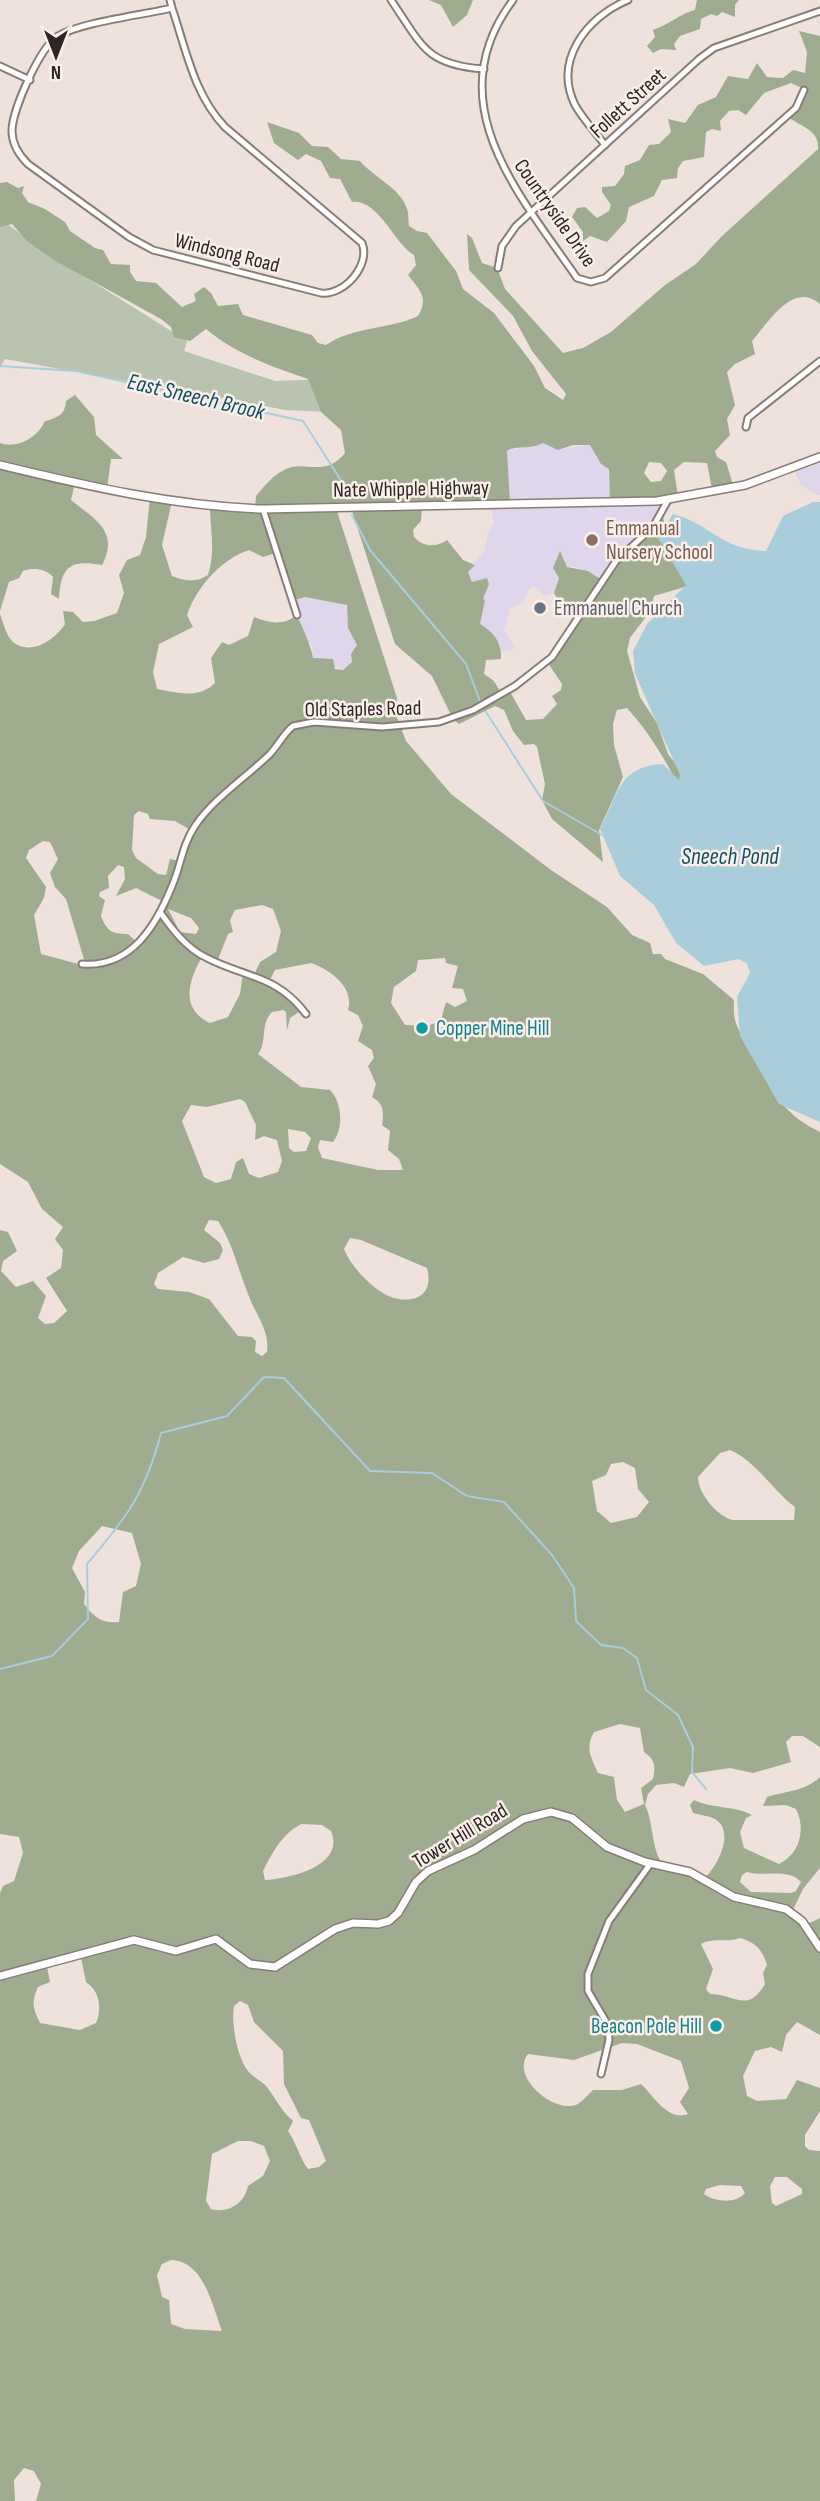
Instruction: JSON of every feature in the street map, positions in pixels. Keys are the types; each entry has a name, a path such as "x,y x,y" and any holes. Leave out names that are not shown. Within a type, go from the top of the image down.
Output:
{"street":[{"name":"Windsong Road","path":"170,0 197,84 212,112 230,131 362,243 365,254 363,264 339,290 325,294 161,252 129,237 20,155 14,144 13,125 45,48 61,34 172,8"},
{"path":"391,0 424,48 439,61 484,69"},
{"name":"Countryside Drive","path":"513,0 499,24 484,69 484,114 495,153 510,184 577,278 598,282 796,108 804,90"},
{"path":"605,145 576,106 570,91 570,65 582,34 611,9 628,0"},
{"name":"Follett Street","path":"498,268 502,246 516,226 714,48 820,12"},
{"path":"0,66 30,80"},
{"path":"746,427 748,418 820,361"},
{"name":"Nate Whipple Highway","path":"0,464 139,496 201,505 262,509 668,500 745,485 820,457"},
{"name":"Old Staples Road","path":"82,964 106,962 120,957 149,933 172,887 184,847 197,823 271,753 288,731 307,722 382,727 439,722 473,710 515,686 552,657 616,561 653,527 668,500"},
{"path":"262,509 297,615"},
{"path":"160,912 177,934 200,954 273,984 295,999 306,1014"},
{"name":"Tower Hill Road","path":"0,1976 138,1939 176,1951 216,1940 250,1964 275,1966 335,1929 353,1923 378,1924 389,1921 398,1913 416,1882 428,1871 474,1850 523,1819 551,1812 572,1818 602,1845 651,1863 690,1872 734,1897 786,1909 802,1921 820,1948"},
{"path":"601,2074 609,2040 608,2025 588,1991 588,1975 612,1914 651,1863"}],"shaded area":[{"path":"543,443 560,449 590,445 608,468 610,501 667,502 662,518 602,580 577,567 567,567 560,552 553,571 559,577 554,593 545,596 534,587 529,590 523,603 510,608 504,631 516,648 501,652 501,647 480,625 483,598 489,584 487,578 472,582 468,571 484,551 489,530 494,524 490,504 508,487 507,451"},
{"path":"820,455 820,495 817,495 801,485 792,466"},
{"path":"305,597 347,605 348,628 358,646 351,654 352,662 343,670 313,658 312,646 300,629 292,601"}],"green space":[{"path":"429,0 473,0 467,15 453,27 441,5"},
{"path":"697,0 739,0 735,5 735,17 722,12 717,16 711,14 701,19 700,29 680,36 674,44 676,50 661,49 653,53 647,46 655,37 653,30 695,10"},
{"path":"799,31 820,36 820,304 810,298 791,300 773,315 752,341 755,354 735,364 727,372 735,405 727,419 730,435 715,451 717,457 726,462 733,485 712,489 707,463 684,462 674,470 678,496 610,502 609,469 601,464 590,445 573,445 558,450 543,443 507,451 510,504 422,506 421,521 413,530 414,537 426,545 447,540 463,560 475,565 468,572 472,582 487,578 489,584 483,599 485,600 480,624 496,638 501,659 486,660 484,674 494,681 501,693 509,690 526,720 543,719 557,704 552,696 561,690 562,684 548,663 567,641 576,618 564,611 554,593 559,578 553,568 560,551 567,567 588,571 602,580 617,559 663,518 665,524 659,539 683,565 688,586 654,596 651,610 630,638 627,651 640,697 657,723 668,754 681,771 680,781 675,779 641,724 627,708 617,710 613,724 614,745 623,777 599,830 603,862 552,819 542,800 545,784 537,747 534,744 524,745 513,731 504,710 495,706 459,724 453,719 432,676 395,644 351,508 336,508 397,698 396,715 406,741 451,794 551,870 607,907 632,935 650,943 653,954 661,954 665,959 703,974 734,1000 736,1024 766,1080 787,1109 820,1132 820,1747 803,1736 792,1736 786,1742 791,1762 753,1773 730,1768 690,1774 684,1787 674,1783 656,1785 648,1794 645,1805 661,1862 674,1871 703,1879 718,1859 724,1832 715,1819 693,1813 690,1805 694,1800 752,1815 746,1818 740,1832 744,1848 779,1864 792,1854 796,1847 801,1825 796,1809 786,1805 763,1806 767,1797 801,1788 820,1777 820,1868 803,1889 792,1912 805,1925 820,1918 820,2035 797,2022 786,2035 782,2052 771,2047 755,2051 743,2076 747,2096 757,2101 786,2099 797,2080 820,2088 820,2111 805,2135 805,2146 809,2150 820,2151 820,2501 36,2501 41,2484 34,2471 24,2468 14,2480 15,2501 0,2501 0,1893 3,1886 14,1881 23,1853 19,1837 0,1834 0,1230 8,1232 17,1251 3,1261 1,1271 16,1287 33,1281 46,1296 38,1318 45,1324 54,1323 67,1311 46,1278 61,1268 63,1250 55,1239 63,1227 42,1209 28,1182 0,1164 0,614 12,641 19,646 34,647 49,641 61,630 65,624 63,611 73,612 83,622 117,613 124,593 119,575 127,560 140,555 146,537 150,497 172,501 162,545 172,576 190,580 204,578 208,575 212,557 210,506 255,507 256,496 282,471 293,467 330,465 345,453 341,430 321,412 308,379 242,353 206,329 190,341 174,337 171,327 161,319 54,260 27,241 12,224 0,227 0,183 7,182 18,188 24,186 22,193 28,202 45,209 65,222 70,231 95,248 103,250 111,264 130,265 130,272 136,281 156,283 182,307 196,301 194,294 204,287 218,306 238,304 243,315 312,335 318,343 326,345 348,334 418,316 423,304 422,294 408,275 416,265 414,255 370,207 352,202 340,179 330,178 321,161 306,154 298,160 274,143 267,122 299,133 312,146 328,147 341,159 360,161 399,195 407,209 409,226 427,233 456,271 463,289 494,313 534,366 545,388 563,400 566,394 532,351 513,316 469,270 467,234 472,238 482,263 497,268 505,289 563,353 583,348 611,332 665,285 696,264 722,236 818,149 815,136 785,114 802,88 791,83 764,93 746,115 738,110 729,111 720,121 721,131 712,129 706,132 704,157 683,161 678,168 677,178 662,180 654,196 629,207 626,221 607,242 590,236 583,241 583,232 572,217 577,208 585,207 597,218 609,211 611,205 602,192 602,187 615,186 624,174 625,166 640,160 649,145 659,144 671,132 668,119 685,123 698,105 716,97 728,76 748,79 757,63 767,77 783,78 793,70 805,73 807,52","holes":["649,462 661,463 667,471 661,481 651,482 644,473","249,550 263,557 275,553 292,601 305,597 347,605 348,628 357,645 351,654 352,662 343,670 335,669 333,659 313,658 296,615 286,621 276,622 254,617 248,636 229,645 222,642 211,658 215,683 209,688 188,694 157,689 153,672 159,644 193,627 187,615 191,605 203,585 219,567","139,811 148,814 150,819 175,821 192,831 179,861 170,859 166,875 158,874 136,858 132,850 134,815","43,841 50,842 58,859 50,873 55,887 66,899 86,966 41,954 34,915 44,898 46,887 26,858 29,850","118,865 124,867 125,879 116,896 136,888 164,902 138,943 128,934 114,932 105,925 101,916 105,900 99,896 100,892 109,888 108,876","262,905 273,909 281,931 276,952 260,962 254,975 243,973 240,994 228,1017 210,1023 194,1010 190,985 202,957 217,962 228,934 233,932 230,920 235,910","168,909 191,918 199,928 196,934 180,932","445,958 446,963 458,966 452,988 463,989 467,1001 455,1007 446,1002 441,1020 428,1026 405,1025 391,1003 394,987 416,971 418,960","311,963 339,980 348,994 348,1010 358,1015 363,1026 358,1041 372,1050 374,1058 368,1066 376,1084 372,1097 382,1109 382,1125 390,1131 388,1150 399,1159 403,1170 378,1170 322,1158 318,1147 320,1140 333,1142 339,1130 340,1115 334,1095 330,1090 301,1087 258,1054 263,1044 266,1023 272,1012 286,1012 287,1030 290,1018 302,1010 269,982 275,970","240,1099 245,1102 256,1125 255,1140 264,1136 277,1140 282,1161 278,1172 259,1178 249,1174 243,1158 236,1162 231,1179 216,1183 204,1177 182,1121 191,1105 207,1107","288,1129 305,1132 311,1138 306,1151 294,1152 289,1148","209,1220 218,1221 223,1230 264,1329 267,1352 262,1356 255,1352 256,1341 252,1337 238,1336 209,1299 189,1292 158,1289 154,1284 158,1273 183,1257 204,1263 219,1259 223,1250 220,1243 204,1230","350,1238 361,1240 427,1268 428,1285 421,1295 408,1300 400,1299 377,1289 357,1270 344,1249","730,1450 756,1468 795,1507 794,1520 733,1520 715,1510 701,1490 698,1477 720,1453","623,1462 635,1468 638,1489 649,1502 637,1517 611,1523 597,1511 592,1481 606,1475 611,1464","102,1526 132,1533 141,1564 136,1586 123,1592 119,1622 99,1619 84,1604 85,1592 72,1568 79,1551","620,1724 640,1728 644,1752 654,1767 653,1779 641,1788 644,1804 625,1812 617,1800 614,1777 598,1773 589,1748 594,1732","301,1824 322,1825 331,1831 333,1843 323,1862 313,1868 288,1877 265,1880 263,1871 278,1844","747,1872 790,1875 801,1882 796,1891 751,1892 740,1882 742,1875","740,1938 758,1947 767,1965 763,1973 765,1984 752,1998 740,2000 710,1994 706,1989 713,1969 701,1944","81,1958 86,1982 97,1995 99,2012 96,2023 80,2030 40,2023 34,1997 38,1987 50,1982 47,1967","240,2001 248,2005 254,2022 283,2051 284,2084 301,2118 309,2120 326,2161 319,2167 308,2169 305,2165 288,2131 293,2121 266,2086 244,2065 234,2031 234,2006","622,2043 637,2044 681,2061 689,2088 680,2102 688,2114 668,2111 641,2084 622,2090 593,2090 576,2105 556,2104 537,2091 525,2072 524,2063 528,2054 574,2060","238,2141 251,2141 264,2146 270,2161 263,2176 248,2186 235,2206 211,2209 206,2201 212,2154","775,2177 787,2177 802,2189 802,2194 776,2206 772,2203 770,2186","720,2185 741,2186 745,2193 731,2200 714,2199 704,2194 706,2189","171,2260 182,2262 199,2276 205,2286 222,2331 185,2329 171,2324 169,2300 162,2297 157,2275 162,2264"]},
{"path":"0,219 58,260 187,341 184,351 275,381 330,379 329,412 286,410 5,359 0,368"},
{"path":"75,395 94,417 96,435 123,459 111,459 107,489 75,482 71,500 102,527 108,543 107,553 102,565 82,563 70,567 62,579 59,599 51,594 53,577 50,574 31,569 23,571 19,578 9,582 0,611 0,443 26,441 37,433 44,422 62,413 66,401"}],"water":[{"name":"Sneech Pond","path":"813,502 820,502 820,1122 779,1104 740,1036 737,997 750,973 747,964 739,959 704,966 676,943 654,905 620,876 600,829 621,785 637,770 663,764 679,780 680,775 635,674 633,651 647,624 686,585 658,538 673,514 698,524 737,546 766,551 783,516"}],"waterway":[{"name":"East Sneech Brook","path":"0,366 76,371 303,421 351,496"},
{"name":"East Sneech Brook","path":"352,515 370,550 466,664 480,701"},
{"name":"East Sneech Brook","path":"486,712 543,801 602,835"},
{"path":"0,1669 52,1656 88,1619 87,1564 133,1504 148,1473 161,1433 227,1416 264,1377 284,1378 370,1471 432,1473 467,1496 504,1502 552,1555 574,1588 576,1621 601,1645 623,1648 637,1658 646,1690 678,1715 693,1747 692,1772 706,1789"}],"place":[{"name":"Emmanual Nursery School","path":"592,540"},
{"name":"Emmanuel Church","path":"540,608"},
{"name":"Copper Mine Hill","path":"422,1028"},
{"name":"Beacon Pole Hill","path":"716,2026"}]}
